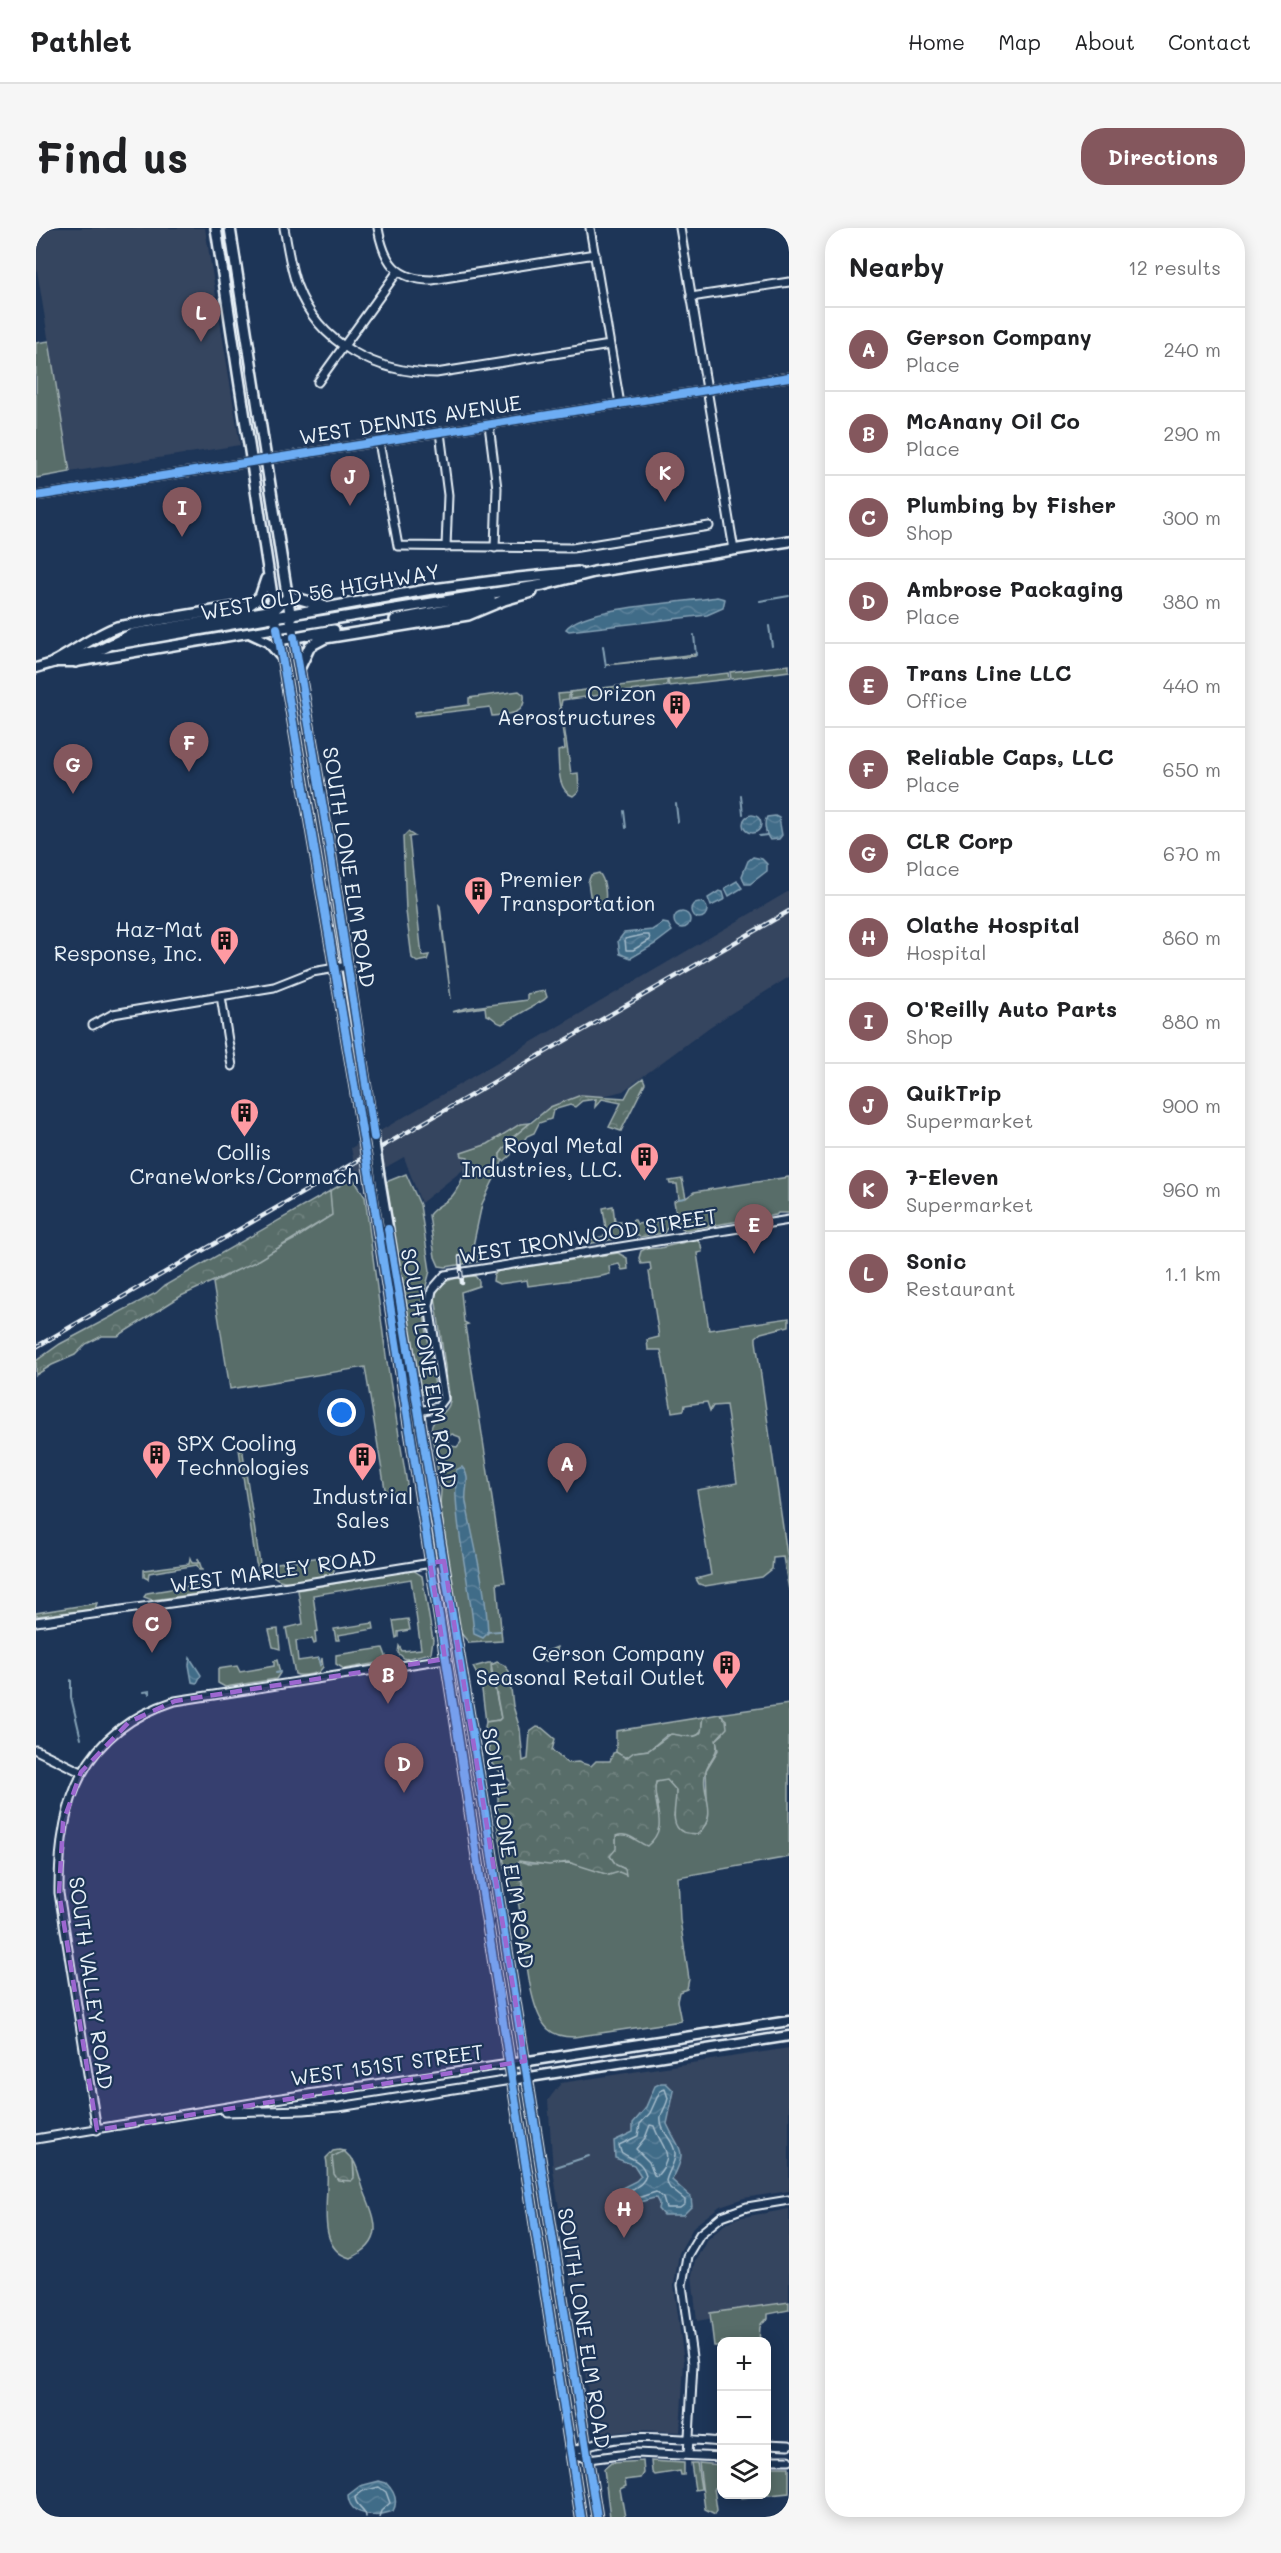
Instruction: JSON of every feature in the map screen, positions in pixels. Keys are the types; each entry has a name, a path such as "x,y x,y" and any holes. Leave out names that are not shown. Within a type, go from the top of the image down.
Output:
{"highway":[{"path":"216,228 277,628"},
{"path":"230,228 292,626"},
{"name":"WEST OLD 56 HIGHWAY","path":"277,628 543,585 594,572 789,542"},
{"path":"300,667 310,646 325,638 468,615 504,600 559,586 594,572"},
{"name":"WEST OLD 56 HIGHWAY","path":"76,662 132,634 146,631 274,613 291,614 426,590 559,573 594,572"},
{"path":"54,662 103,632 117,627 249,605 260,597 268,573"},
{"path":"279,640 477,604 518,578"},
{"path":"289,596 331,607"},
{"path":"274,613 289,596"}],"main road":[{"name":"SOUTH LONE ELM ROAD","path":"292,626 597,2517"},
{"name":"SOUTH LONE ELM ROAD","path":"277,628 372,1190 581,2517"},
{"name":"WEST OLD 56 HIGHWAY","path":"54,662 76,662 277,628"},
{"path":"248,633 268,642 282,659"},
{"name":"WEST OLD 56 HIGHWAY","path":"36,668 97,650"},
{"name":"WEST 151ST STREET","path":"509,2064 789,2021"},
{"name":"WEST 151ST STREET","path":"511,2080 789,2036"}],"street":[{"path":"284,228 292,270 305,303 323,327 343,347 386,367 418,373 465,369 610,345"},
{"path":"378,228 382,250 387,259 398,271 410,278 432,280 595,254"},
{"path":"591,228 620,404"},
{"path":"680,228 734,550"},
{"path":"318,382 398,271"},
{"path":"691,297 789,282"},
{"name":"WEST DENNIS AVENUE","path":"36,496 789,377"},
{"path":"489,424 497,488 495,548"},
{"path":"440,432 448,495 446,547"},
{"path":"379,442 398,546 572,548 709,526"},
{"path":"93,1025 112,1014 274,987 312,972 348,966"},
{"path":"221,996 232,1065"},
{"name":"WEST IRONWOOD STREET","path":"419,1411 438,1407 444,1398 429,1306 432,1290 445,1275 789,1220"},
{"name":"WEST MARLEY ROAD","path":"36,1622 270,1590 444,1561"},
{"path":"36,1750 81,1772 110,1738 129,1722 153,1708 175,1701 445,1659"},
{"name":"SOUTH VALLEY ROAD","path":"81,1772 63,1822 59,1856 59,1893 97,2130"},
{"name":"WEST 151ST STREET","path":"36,2139 275,2099 509,2064"},
{"name":"WEST 151ST STREET","path":"204,2112 316,2109 511,2080"},
{"path":"688,2455 693,2364 682,2285 687,2256 700,2234 722,2216 747,2207 789,2200"},
{"path":"570,2453 585,2445 636,2439 717,2442"},
{"path":"771,2444 789,2445"},
{"path":"570,2453 588,2459 636,2453 717,2457"},
{"path":"771,2460 789,2460"}],"highlighted area":[{"path":"444,1561 525,2061 97,2130 59,1893 63,1822 81,1772 129,1722 175,1701 445,1659 430,1563"}],"shaded area":[{"path":"36,228 205,228 240,445 70,472 36,264"},
{"path":"789,891 789,977 711,1026 623,1091 544,1111 496,1144 421,1203 404,1157 358,1183 351,1148"},
{"path":"789,2048 789,2191 744,2198 720,2206 694,2226 679,2253 674,2285 684,2362 680,2432 636,2430 606,2434 593,2423 553,2170 548,2100 561,2083"},
{"path":"789,2209 789,2305 697,2321 692,2275 695,2260 708,2239 724,2225 737,2218"}],"green space":[{"path":"49,341 70,472 36,478 36,343"},
{"path":"695,654 695,656 606,665"},
{"path":"789,665 789,671 731,679 730,672"},
{"path":"728,673 729,679 669,686 668,680"},
{"path":"667,680 667,686 571,699 570,692"},
{"path":"519,691 524,695 524,702 515,713 492,716 490,707 415,716 415,712 469,705 469,698"},
{"path":"569,693 569,699 562,700 561,705 571,774 578,773 579,791 573,796 561,784 558,751 565,749 558,694"},
{"path":"408,832 414,836 409,837 422,956 429,955 427,960 417,962 412,958 406,911 403,837"},
{"path":"599,873 606,894 605,903 598,907 591,901 588,882 591,875"},
{"path":"439,905 440,906 451,999"},
{"path":"545,991 547,997 544,1000 502,1024 486,1015 485,1007 452,1012 527,1000 527,994"},
{"path":"643,1078 645,1083 621,1131 609,1127 621,1103 602,1099 595,1107 596,1099 582,1101 575,1107 570,1105 553,1110 551,1119 539,1123 534,1133 527,1136 519,1147 511,1151 511,1155 504,1161 500,1159 500,1154 512,1138 550,1107 581,1095 625,1098 631,1087"},
{"path":"530,1123 512,1138 500,1154 503,1160 482,1204 473,1246 475,1254 482,1253 481,1261 446,1267 439,1266 435,1257 429,1215 450,1198 461,1182 468,1157 462,1156 461,1153 488,1144 520,1124"},
{"path":"406,1174 420,1205 430,1271 422,1301 435,1386 433,1392 427,1395 422,1394 420,1390 386,1182"},
{"path":"789,1177 789,1213 685,1230 678,1225 674,1201 679,1199 677,1184 670,1184 669,1181 682,1179 686,1198 694,1192"},
{"path":"353,1178 365,1197 386,1356 407,1484 407,1491 386,1495 365,1367 230,1389 213,1283 295,1239 331,1215 330,1191"},
{"path":"330,1191 332,1215 255,1262 181,1296 118,1336 102,1336 86,1344 75,1355 36,1375 36,1361 60,1344 156,1293 164,1286"},
{"path":"613,1206 615,1222 621,1222 620,1238 587,1244 587,1241 607,1235 603,1208"},
{"path":"663,1215 667,1217 668,1226 664,1233 640,1237 633,1234 631,1223 633,1220 637,1224 662,1221"},
{"path":"698,1241 701,1245 702,1252 697,1253 709,1330 789,1318 789,1326 761,1333 756,1337 756,1341 787,1555 789,1590 783,1557 773,1558 772,1569 762,1577 705,1586 699,1584 696,1579 711,1575 697,1490 737,1483 726,1405 713,1406 710,1411 707,1402 685,1405 684,1410 672,1412 661,1350 648,1350 647,1340 659,1337 649,1272 650,1263 641,1264 639,1258 641,1251 645,1249"},
{"path":"618,1253 627,1258 628,1269 622,1270 619,1264 609,1266 610,1274 602,1276 528,1286 527,1280 499,1284 493,1281 494,1274 499,1271"},
{"path":"475,1276 479,1281 479,1286 461,1292 464,1322 468,1324 465,1325 505,1582 497,1583 502,1641 469,1643 460,1632 431,1430 434,1422 449,1406 450,1401 435,1296 444,1283 460,1278 463,1283 463,1277","holes":["452,1434 460,1437 461,1442 457,1447 448,1443 448,1437"]},
{"path":"239,1449 243,1453 262,1577 256,1563"},
{"path":"329,1556 333,1558 335,1568 332,1575 290,1582 282,1581 271,1573 270,1564"},
{"path":"190,1558 192,1563 198,1563 198,1558 202,1570 199,1570 197,1565 149,1573 148,1579 144,1577 144,1570 189,1564"},
{"path":"413,1570 422,1576 433,1640 431,1653 405,1659 398,1653 399,1646 402,1651 421,1649 411,1579 313,1595 318,1631 315,1632 316,1643 314,1644 312,1639 296,1641 298,1661 318,1658 320,1665 322,1658 323,1667 318,1673 295,1674 286,1628 303,1624 298,1590"},
{"path":"207,1583 208,1590 204,1593 152,1600 144,1597 147,1593"},
{"path":"97,1603 95,1609 36,1616 36,1613"},
{"path":"408,1619 410,1630 398,1632 396,1638 393,1621"},
{"path":"373,1623 374,1629 338,1635 339,1640 336,1640 334,1629"},
{"path":"278,1629 280,1649 273,1647 269,1630"},
{"path":"557,1647 559,1659 537,1662 545,1652"},
{"path":"383,1648 386,1656 383,1662 344,1669 336,1664 336,1655"},
{"path":"277,1660 280,1673 276,1679 225,1687 218,1683 218,1669 237,1666 240,1672 274,1666 274,1661"},
{"path":"497,1662 509,1671 513,1706 520,1729 523,1761 528,1759 530,1732 537,1727 542,1728 555,1739 552,1750 567,1763 578,1762 591,1766 596,1761 610,1761 613,1753 616,1752 626,1758 634,1752 649,1750 671,1734 698,1735 701,1732 703,1717 719,1714 726,1720 727,1728 716,1740 716,1752 706,1770 705,1787 709,1811 705,1826 698,1834 684,1833 678,1829 674,1819 676,1790 667,1780 656,1782 659,1823 654,1838 647,1846 628,1836 616,1836 616,1849 610,1856 616,1865 625,1869 626,1875 619,1872 609,1875 568,1862 549,1865 519,1861 515,1867 525,1893 523,1902 518,1902 509,1889 495,1813 498,1809 498,1788 510,1784 510,1781 492,1764 485,1727 486,1722 501,1718 491,1665"},
{"path":"492,1663 491,1671 501,1718 486,1722 481,1682 473,1667"},
{"path":"789,1704 789,1857 678,1877 680,1920 689,1979 687,1989 679,1992 677,2001 681,2021 574,2037 550,2031 540,2018 527,1969 518,1902 520,1903 525,1889 515,1867 516,1863 519,1861 529,1864 576,1863 609,1875 625,1869 616,1865 610,1856 616,1845 616,1836 621,1834 632,1836 658,1805 654,1791 656,1782 667,1779 676,1790 674,1816 691,1833 698,1834 708,1821 706,1770 718,1750 716,1740 723,1734 723,1716 719,1714"},
{"path":"703,1717 701,1732 698,1735 690,1737 667,1735 649,1750 635,1752 629,1757 623,1757 616,1752 616,1731"},
{"path":"333,2151 344,2151 336,2157 334,2172 343,2181 354,2175 353,2160 372,2212 375,2230 369,2245 350,2258 338,2252 331,2242 327,2229 326,2158"},
{"path":"344,2151 353,2160 354,2178 351,2181 338,2180 334,2174 332,2157"},
{"path":"789,2302 789,2310 768,2314 768,2319 760,2326 759,2337 717,2337 717,2346 714,2346 710,2313"},
{"path":"643,2461 644,2473 641,2478 625,2480 626,2486 620,2489 625,2517 610,2517 604,2469 611,2463"},
{"path":"651,2461 684,2463 684,2475 681,2475 680,2471 655,2475 652,2472"},
{"path":"691,2463 697,2463 701,2489 695,2490"},
{"path":"699,2463 717,2465 717,2488 714,2488 717,2510 715,2514 705,2509"},
{"path":"771,2467 789,2467 789,2493 771,2495"}],"water":[{"path":"717,597 725,599 723,608 707,615 569,631 566,629 576,621 613,610"},
{"path":"752,815 758,818 761,824 758,830 752,833 746,830 743,824 746,818"},
{"path":"767,817 779,818 782,835 779,839 770,840 765,822"},
{"path":"753,857 762,859 767,864 767,871 750,884 745,884 742,876 748,861"},
{"path":"737,881 742,888 729,896 725,888"},
{"path":"719,891 723,892 725,899 711,906 708,898"},
{"path":"699,902 707,910 699,918 691,910"},
{"path":"679,912 685,912 690,920 688,926 679,928 674,923 674,917"},
{"path":"663,923 668,924 672,931 655,944 631,958 620,954 618,941 624,933 652,930"},
{"path":"462,1467 467,1475 466,1502 485,1600 488,1633 483,1638 474,1634 459,1531 456,1470"},
{"path":"190,1658 201,1675 197,1683 192,1682"},
{"path":"666,2083 674,2091 667,2124 681,2155 672,2180 691,2197 692,2206 683,2215 663,2215 658,2209 659,2204 656,2198 630,2205 613,2201 614,2192 641,2176 634,2165 615,2158 614,2141 633,2132 633,2123 645,2109 655,2086"},
{"path":"379,2481 386,2483 393,2492 396,2503 393,2511 364,2514 353,2508 348,2495 360,2486"}],"waterway":[{"path":"760,601 789,596"},
{"path":"769,626 772,646"},
{"path":"694,635 696,655"},
{"path":"603,646 606,667"},
{"path":"741,796 743,814"},
{"path":"676,804 678,822"},
{"path":"624,811 626,828"},
{"path":"759,836 767,835"},
{"path":"679,1199 685,1198"},
{"path":"487,1632 500,1631"},
{"path":"319,1658 320,1665"},
{"path":"276,1673 280,1672"},
{"path":"71,1680 71,1697 81,1739"},
{"path":"144,1692 150,1691 149,1694"},
{"path":"556,2167 589,2156"}],"railway":[{"path":"36,1347 789,911"},
{"path":"460,1257 462,1283"}],"cycle path":[{"path":"36,496 789,377"},
{"path":"277,628 372,1190 581,2517"},
{"path":"294,637 328,837 374,1137"},
{"path":"388,1229 486,1818 597,2517"}],"place":[{"name":"Sonic","path":"201,342"},
{"name":"7-Eleven","path":"665,502"},
{"name":"QuikTrip","path":"350,506"},
{"name":"O'Reilly Auto Parts","path":"182,537"},
{"name":"Orizon Aerostructures","path":"677,730"},
{"name":"Reliable Caps, LLC","path":"189,772"},
{"name":"CLR Corp","path":"73,794"},
{"name":"Premier Transportation","path":"479,916"},
{"name":"Haz-Mat Response, Inc.","path":"224,966"},
{"name":"Collis CraneWorks/Cormach","path":"244,1138"},
{"name":"Royal Metal Industries, LLC.","path":"644,1182"},
{"name":"Trans Line LLC","path":"754,1254"},
{"name":"SPX Cooling Technologies","path":"156,1480"},
{"name":"Industrial Sales","path":"363,1482"},
{"name":"Gerson Company","path":"567,1493"},
{"name":"Plumbing by Fisher","path":"152,1653"},
{"name":"Gerson Company Seasonal Retail Outlet","path":"726,1690"},
{"name":"McAnany Oil Co","path":"388,1704"},
{"name":"Ambrose Packaging","path":"404,1793"},
{"name":"Olathe Hospital","path":"624,2238"}]}
